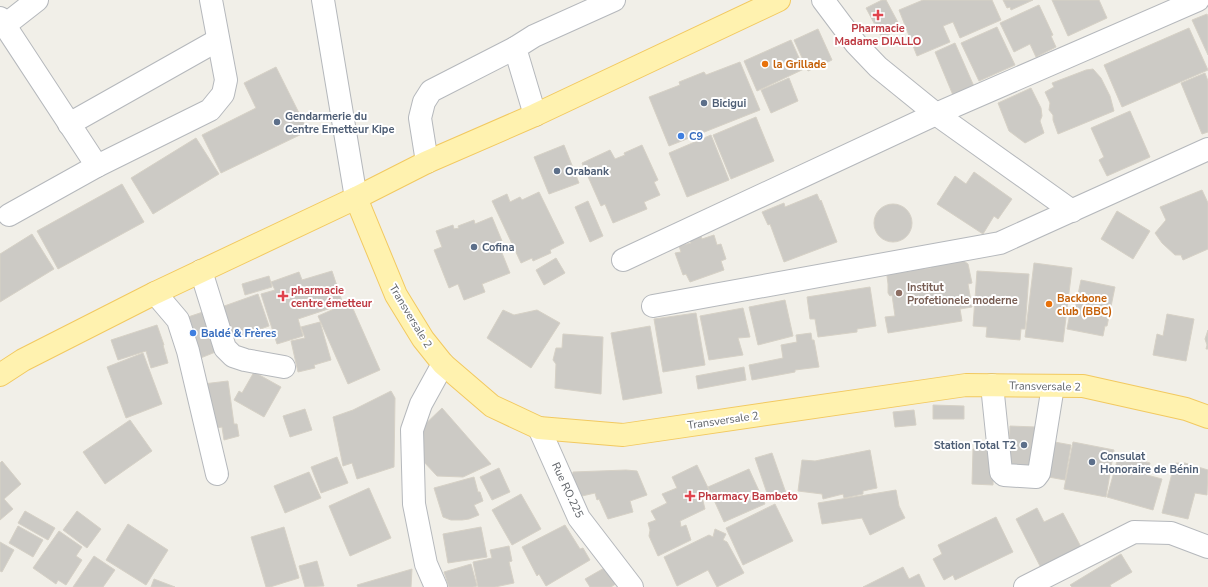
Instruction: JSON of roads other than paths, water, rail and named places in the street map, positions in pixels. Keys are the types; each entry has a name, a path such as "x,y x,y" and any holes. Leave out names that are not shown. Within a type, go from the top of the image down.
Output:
{"main road":[{"path":"0,375 23,360 155,293 356,198 427,162 535,115 747,7 779,0"},
{"name":"Transversale 2","path":"356,198 396,295 423,339 443,364 492,406 539,428 623,435 966,385 1083,386 1186,409 1208,418"}],"street":[{"path":"37,0 2,22 97,166"},
{"path":"9,215 97,166 210,110 223,94 226,80 211,0"},
{"path":"323,0 356,198"},
{"path":"427,162 420,118 424,102 431,91 534,36 614,0"},
{"path":"823,0 856,44 878,67 936,114 1072,211"},
{"path":"623,260 936,114 1198,0"},
{"path":"69,124 218,40"},
{"path":"514,48 535,115"},
{"path":"653,306 1000,243 1208,150"},
{"path":"201,271 225,348 233,356 245,360 284,367"},
{"path":"155,293 178,320 186,344 203,410 217,474"},
{"path":"436,587 426,564 414,504 412,430 421,404 443,364"},
{"path":"992,385 1001,472 1004,475 1036,477 1039,473 1041,463 1053,386"},
{"name":"Rue RO.225","path":"539,428 579,518 632,587"},
{"path":"1025,587 1134,532 1171,532 1208,547"}],"place":[{"name":"Pharmacie Madame DIALLO","path":"878,15"},
{"name":"la Grillade","path":"765,64"},
{"name":"Bicigui","path":"704,103"},
{"name":"Gendarmerie du Centre Emetteur Kipe","path":"277,122"},
{"name":"C9","path":"681,136"},
{"name":"Orabank","path":"557,171"},
{"name":"Cofina","path":"474,247"},
{"name":"Institut Profetionele moderne","path":"899,293"},
{"name":"pharmacie centre émetteur","path":"283,296"},
{"name":"Backbone club (BBC)","path":"1049,304"},
{"name":"Baldé & Frères","path":"193,333"},
{"name":"Station Total T2","path":"1024,445"},
{"name":"Consulat Honoraire de Bénin","path":"1092,462"},
{"name":"Pharmacy Bambeto","path":"690,496"}]}
